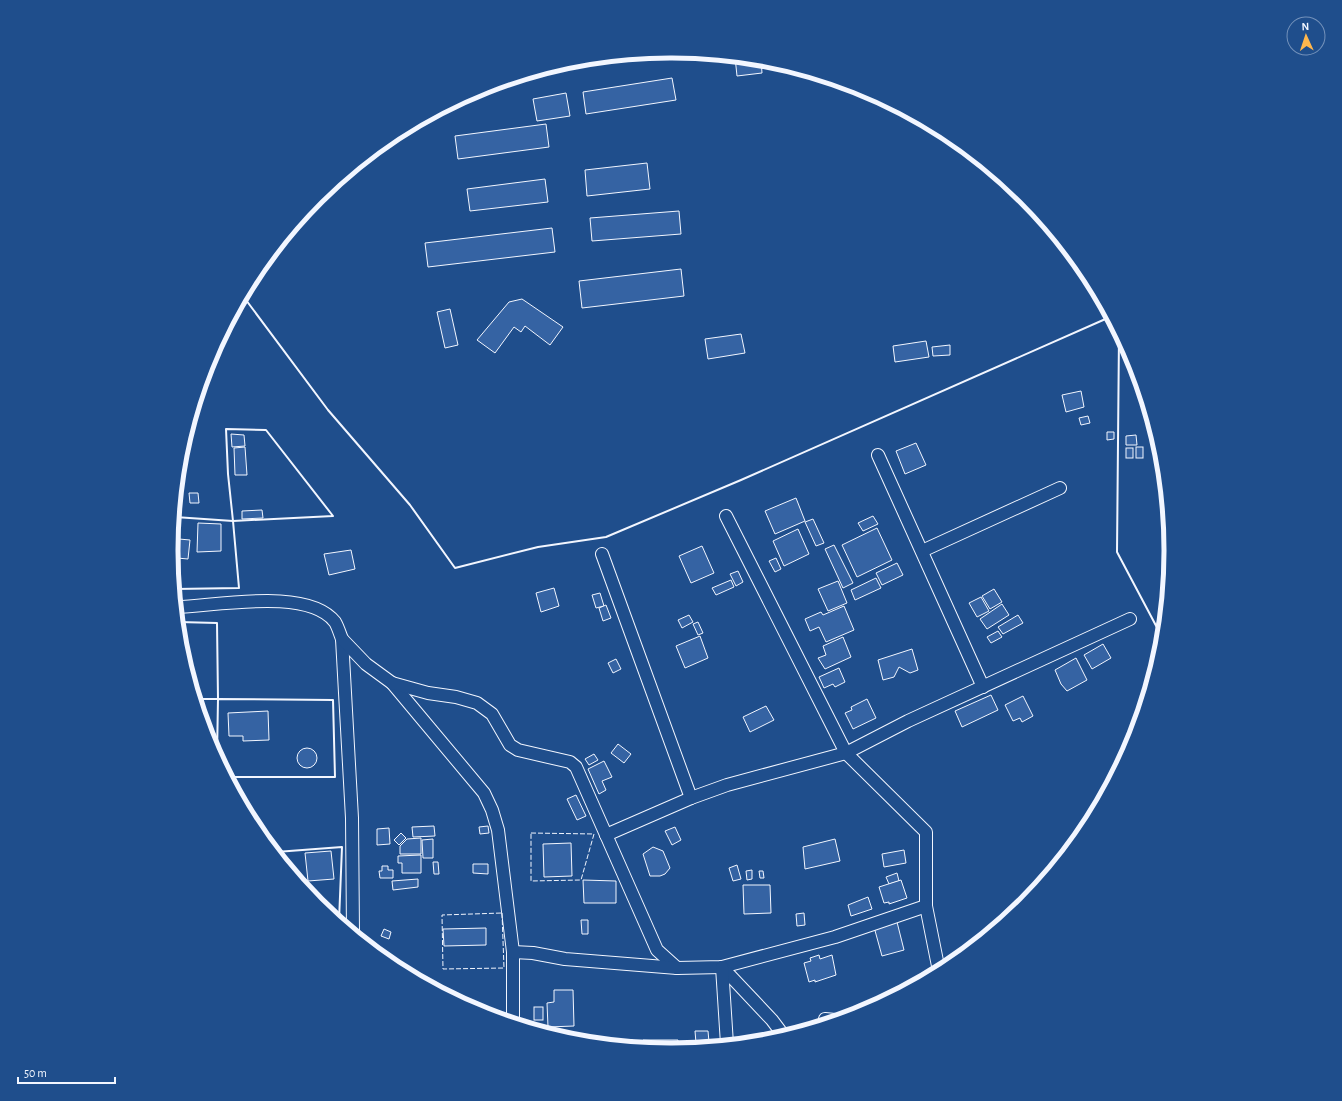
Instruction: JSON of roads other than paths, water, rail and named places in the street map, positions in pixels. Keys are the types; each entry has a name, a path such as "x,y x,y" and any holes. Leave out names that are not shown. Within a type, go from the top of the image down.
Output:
{"street":[{"path":"878,455 983,687"},
{"path":"922,551 1060,488"},
{"path":"726,516 846,753 926,832 926,906 938,964"},
{"path":"602,554 691,798"},
{"path":"182,607 198,607 250,600 297,604 322,612 335,622 342,639 352,818 353,927"},
{"path":"606,835 691,798 727,785 846,753 908,721 1130,618"},
{"path":"342,639 366,664 392,683 484,793 492,810 498,830 513,952 513,1017"},
{"path":"392,683 428,693 456,697 477,703 492,714 510,745 518,750 570,762 576,767 657,950 677,968"},
{"path":"513,952 533,953 565,959 677,968 722,967 835,938 926,906"},
{"path":"722,967 772,1020 780,1031"},
{"path":"722,967 727,1040"}]}
